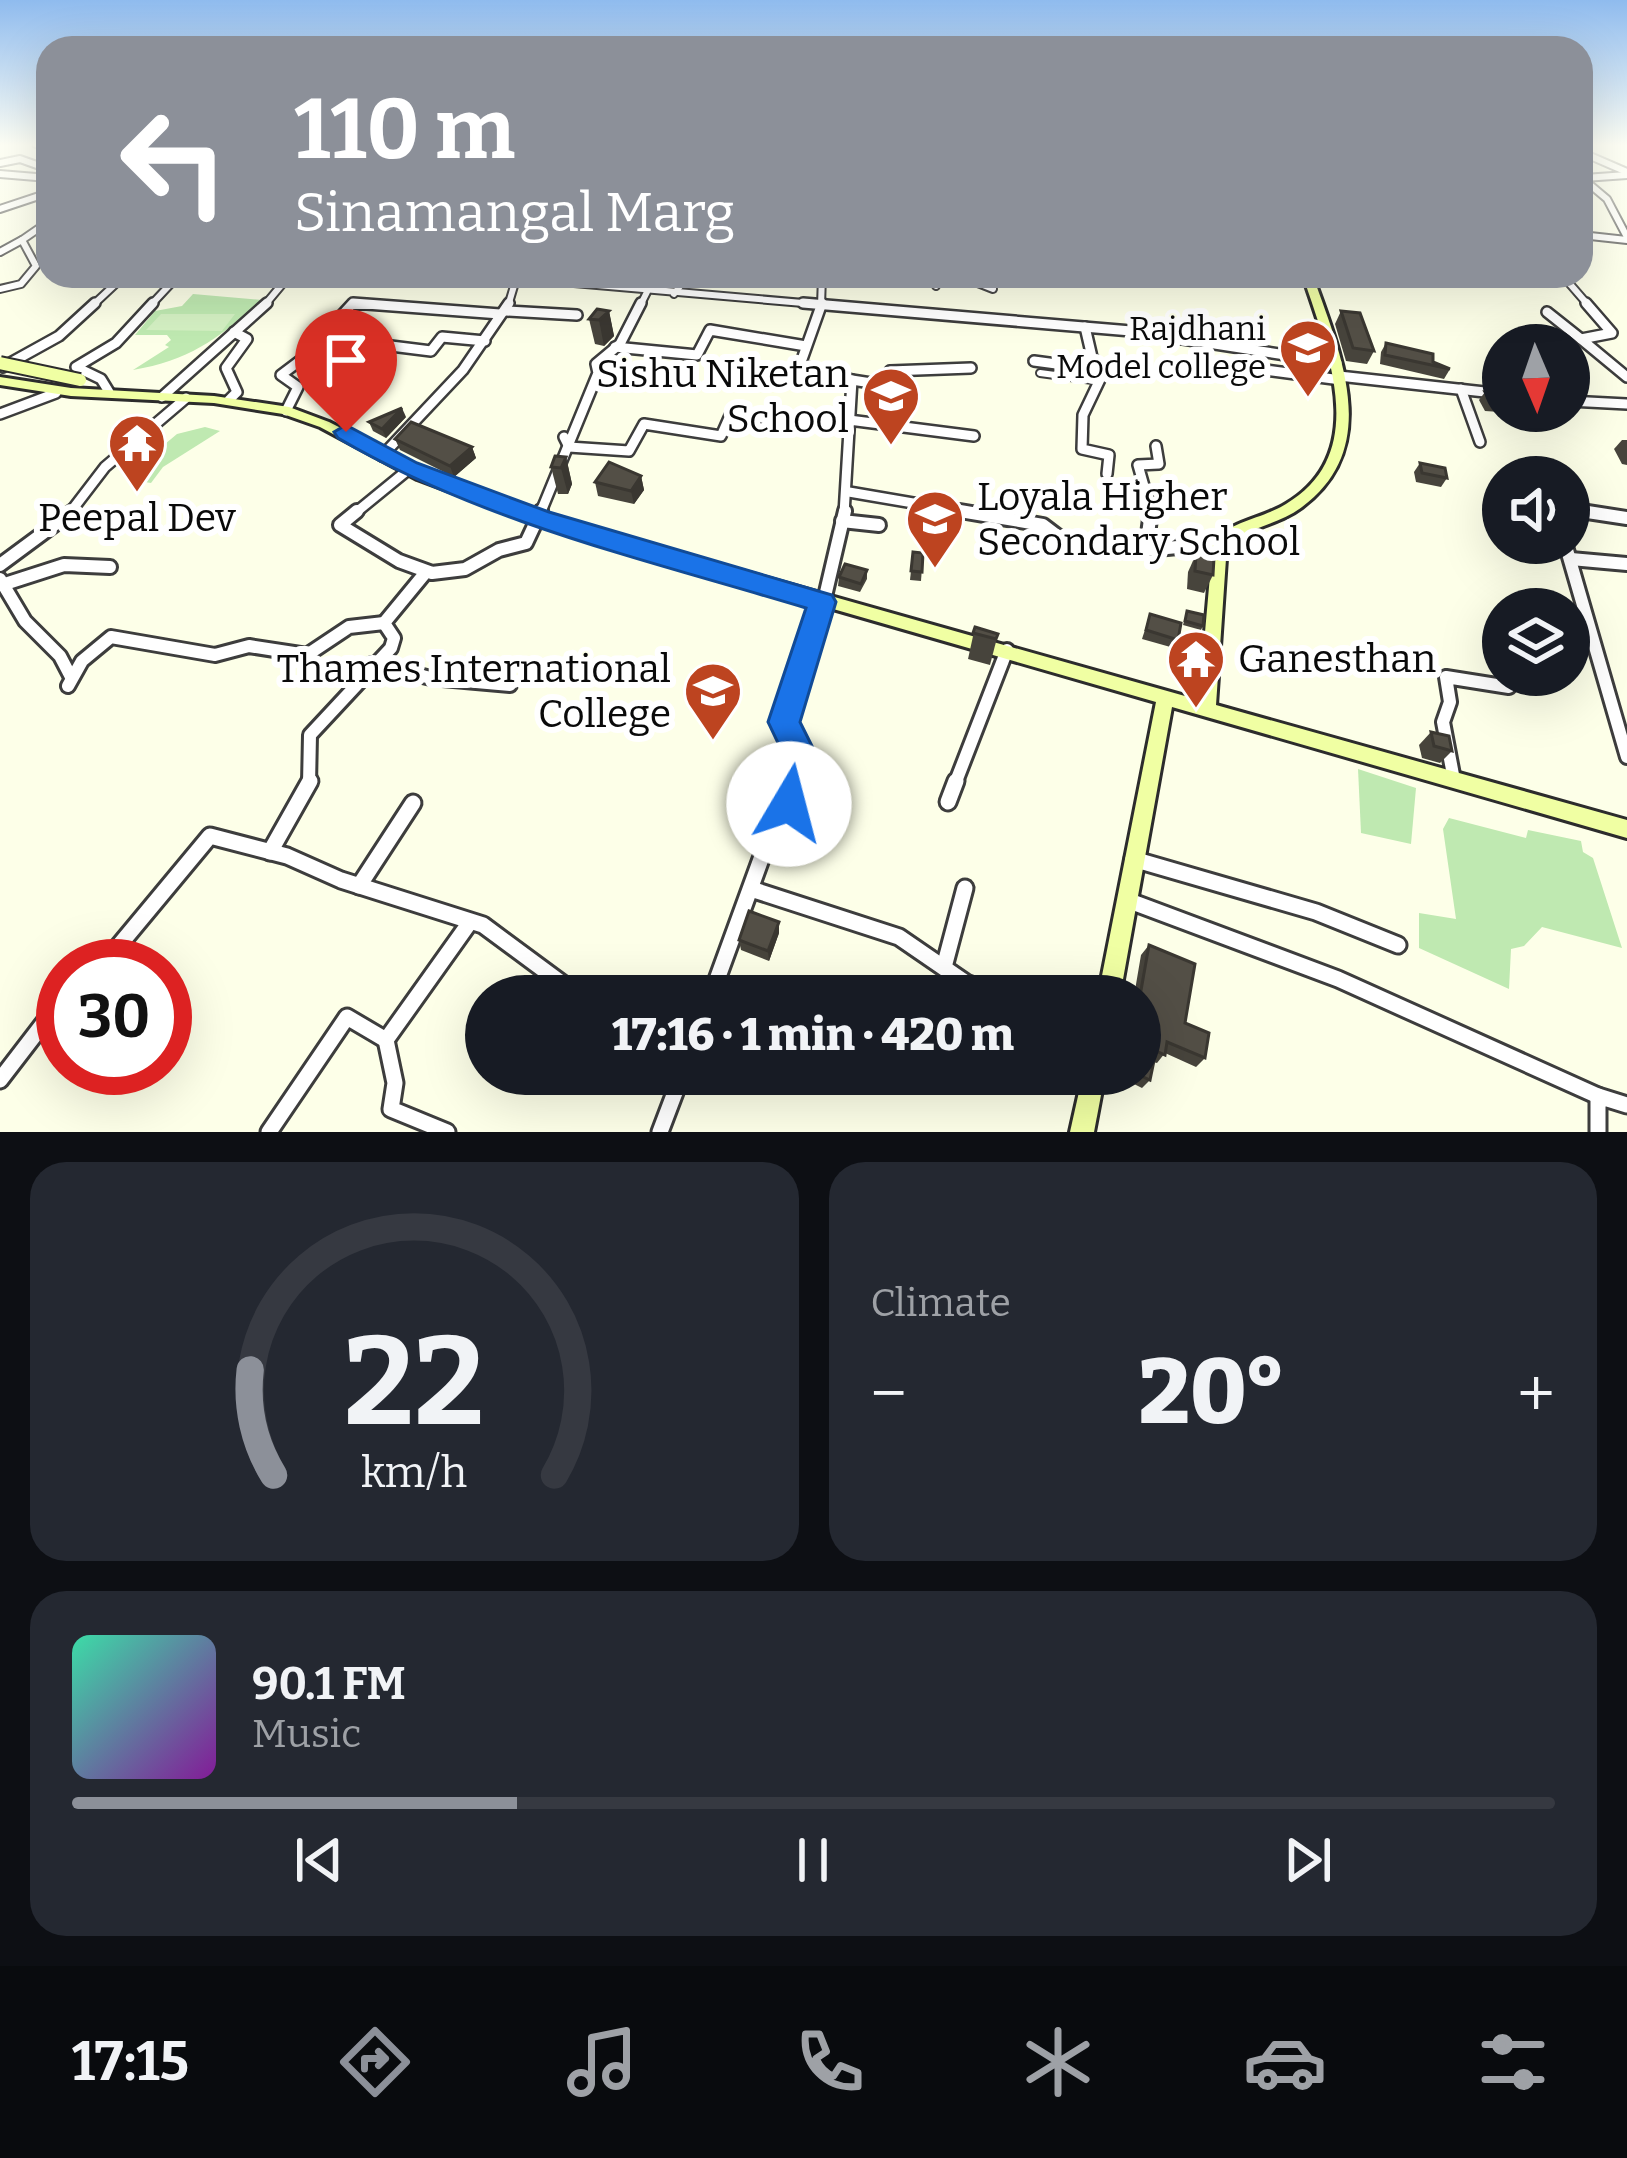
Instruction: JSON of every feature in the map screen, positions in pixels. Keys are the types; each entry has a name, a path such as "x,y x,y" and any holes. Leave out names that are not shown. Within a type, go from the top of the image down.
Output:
{"main road":[{"path":"1207,710 1220,543 1238,530 1294,507 1318,485 1345,440 1339,373 1312,288"},
{"path":"0,366 80,380 109,392"},
{"path":"0,381 49,392 229,400 286,411 324,422 409,469 539,519 1626,830"},
{"path":"1113,975 1165,698"},
{"path":"1082,1132 1090,1095"}],"street":[{"path":"0,208 36,197"},
{"path":"1604,197 1627,239"},
{"path":"0,252 36,230"},
{"path":"1593,237 1627,239"},
{"path":"0,289 21,284 36,266 22,240"},
{"path":"0,366 59,337 111,288"},
{"path":"109,392 101,379 76,368 116,343 167,288"},
{"path":"162,397 277,288"},
{"path":"382,456 420,421 485,341 512,288"},
{"path":"626,288 1085,327 1339,373 1482,392"},
{"path":"674,294 679,288"},
{"path":"822,288 822,304 800,365 884,385 890,371 971,368"},
{"path":"986,288 993,289"},
{"path":"1573,288 1612,333 1590,337"},
{"path":"409,469 340,525 426,572 460,571 495,546 526,543 539,519 564,437 598,373 596,364 615,347 647,292"},
{"path":"485,341 442,337 431,350 351,341 330,328 353,303 577,314"},
{"path":"1547,312 1562,324"},
{"path":"1085,327 1102,376"},
{"path":"615,347 698,355 710,331 806,346"},
{"path":"229,400 237,392 226,368 248,339 234,332"},
{"path":"286,411 298,387 281,375 338,332"},
{"path":"1590,346 1627,377"},
{"path":"0,353 21,356"},
{"path":"1034,361 1102,376"},
{"path":"1227,365 1339,373"},
{"path":"1040,374 1102,376"},
{"path":"1102,376 1083,415 1082,449 1109,455 1108,474"},
{"path":"719,975 805,764 784,722 822,602 849,492 852,380"},
{"path":"1461,389 1480,442"},
{"path":"0,414 49,392"},
{"path":"0,565 75,509 105,467 186,398"},
{"path":"1590,401 1627,404"},
{"path":"564,437 569,447 629,451 644,424 722,436 731,411 785,422 849,420 974,436"},
{"path":"1146,550 1153,518 1138,465 1159,464 1156,446"},
{"path":"849,492 1042,525 1072,547 1146,550 1220,543"},
{"path":"1590,512 1627,518"},
{"path":"842,521 879,525"},
{"path":"1590,561 1627,564"},
{"path":"1572,564 1627,758"},
{"path":"110,567 64,565 4,581 27,625 72,673 68,686 82,661 111,637 214,655 249,646 307,655 349,627 384,623 426,572"},
{"path":"270,852 310,782 310,735 394,642 384,623"},
{"path":"948,802 1007,650"},
{"path":"372,664 431,678 510,685"},
{"path":"1454,784 1443,722 1450,702 1446,677 1482,683"},
{"path":"359,886 413,803"},
{"path":"124,939 210,836 270,852 470,922 548,975"},
{"path":"1133,859 1316,912 1398,945"},
{"path":"944,967 965,888"},
{"path":"751,889 899,937 959,975"},
{"path":"1127,900 1339,979 1627,1105"},
{"path":"386,1040 470,922"},
{"path":"269,1132 347,1017 386,1040 395,1082 392,1109 447,1132"},
{"path":"0,1079 36,1033"},
{"path":"660,1132 674,1095"},
{"path":"1598,1096 1598,1132"}],"green space":[{"path":"193,294 262,300 203,346 133,370 169,347 165,345 171,340 167,335 135,335 155,311 182,306"},
{"path":"161,314 235,314 222,331 146,330"},
{"path":"205,427 220,431 163,467 151,483 132,480 139,470 151,468 140,465 177,434"},
{"path":"1358,769 1416,788 1411,844 1361,833"},
{"path":"1449,818 1526,838 1528,830 1581,841 1583,852 1593,858 1622,948 1542,927 1524,946 1511,949 1509,989 1419,948 1419,913 1456,919 1443,829"}],"building":[{"path":"597,309 609,311 599,320 589,319"},
{"path":"1341,311 1360,313 1374,351 1353,348"},
{"path":"1386,343 1433,354 1433,362 1450,369 1385,355"},
{"path":"402,408 382,429 369,422"},
{"path":"411,422 472,447 450,466 395,439"},
{"path":"555,456 566,457 561,468 551,467"},
{"path":"609,462 641,476 631,491 595,482"},
{"path":"1420,463 1445,468 1447,478 1422,473"},
{"path":"913,552 923,553 922,572 911,571"},
{"path":"1196,554 1214,558 1213,575 1195,571"},
{"path":"845,564 867,570 861,584 839,577"},
{"path":"1187,611 1204,615 1203,626 1185,621"},
{"path":"1150,614 1181,623 1178,640 1146,630"},
{"path":"975,627 998,634 996,639 973,633"},
{"path":"1431,732 1449,736 1452,751 1434,746"},
{"path":"749,911 779,922 768,951 739,940"},
{"path":"1149,945 1195,964 1185,1023 1209,1033 1205,1058 1167,1042 1165,1055 1161,1053 1161,975 1144,975"}],"place":[{"name":"Rajdhani Model college","path":"1308,399"},
{"name":"Sishu Niketan School","path":"891,447"},
{"name":"Peepal Dev","path":"137,494"},
{"name":"Loyala Higher Secondary School","path":"935,570"},
{"name":"Ganesthan","path":"1196,710"},
{"name":"Thames International College","path":"713,742"}],"route":[{"path":"346,432 409,469 539,519 822,602 819,622 798,664 784,722 805,764 789,804"}]}
